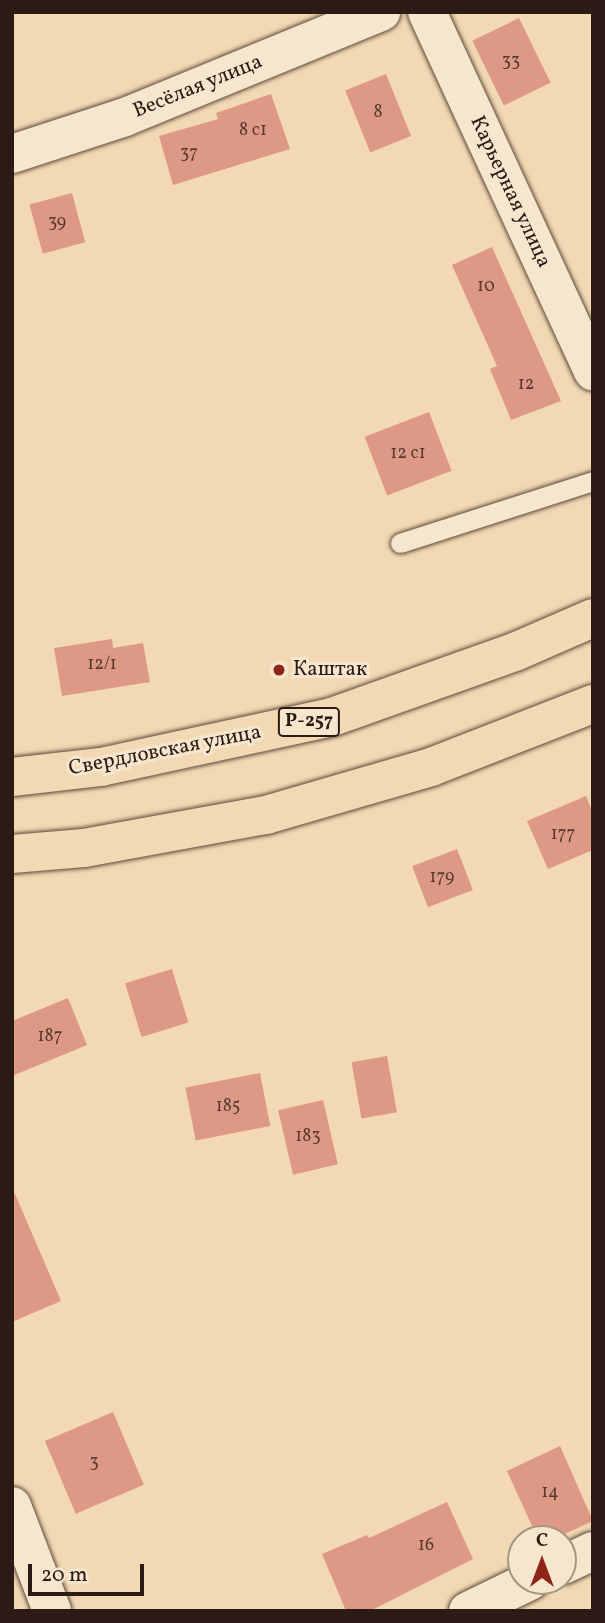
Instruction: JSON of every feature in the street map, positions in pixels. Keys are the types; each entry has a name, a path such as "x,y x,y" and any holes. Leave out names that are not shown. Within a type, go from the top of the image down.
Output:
{"highway":[{"name":"Свердловская улица","path":"12,777 101,767 332,717 517,651 593,618"},
{"path":"12,854 84,848 266,815 431,767 593,704"}],"street":[{"name":"Весёлая улица","path":"12,154 125,117 381,12"},
{"name":"Карьерная улица","path":"427,12 593,371"},
{"path":"12,1506 52,1611"},
{"path":"577,1558 593,1551"},
{"path":"468,1611 507,1592"}],"lane":[{"path":"400,543 593,481"}],"building":[{"path":"519,18 551,83 504,106 472,41"},
{"path":"386,74 411,136 370,153 345,90"},
{"path":"271,94 290,149 173,185 159,136 218,119 216,113"},
{"path":"72,193 85,242 43,254 29,204"},
{"path":"492,247 561,401 511,420 490,369 497,366 452,265"},
{"path":"429,412 452,471 387,496 365,437"},
{"path":"112,639 113,648 143,643 150,682 62,696 54,648"},
{"path":"586,796 593,813 593,850 548,869 527,821"},
{"path":"457,849 473,890 428,907 412,866"},
{"path":"172,969 188,1023 142,1037 125,983"},
{"path":"68,998 87,1045 12,1076 12,1021"},
{"path":"387,1056 397,1112 361,1118 352,1062"},
{"path":"260,1073 270,1126 196,1141 185,1088"},
{"path":"323,1100 338,1164 293,1175 278,1110"},
{"path":"12,1187 61,1301 12,1322"},
{"path":"113,1412 144,1485 76,1514 45,1441"},
{"path":"560,1446 593,1521 577,1528 577,1525 532,1525 507,1471"},
{"path":"447,1502 473,1559 370,1611 346,1611 322,1554 367,1535 369,1538"}],"place":[{"name":"Каштак","path":"279,670"}]}
